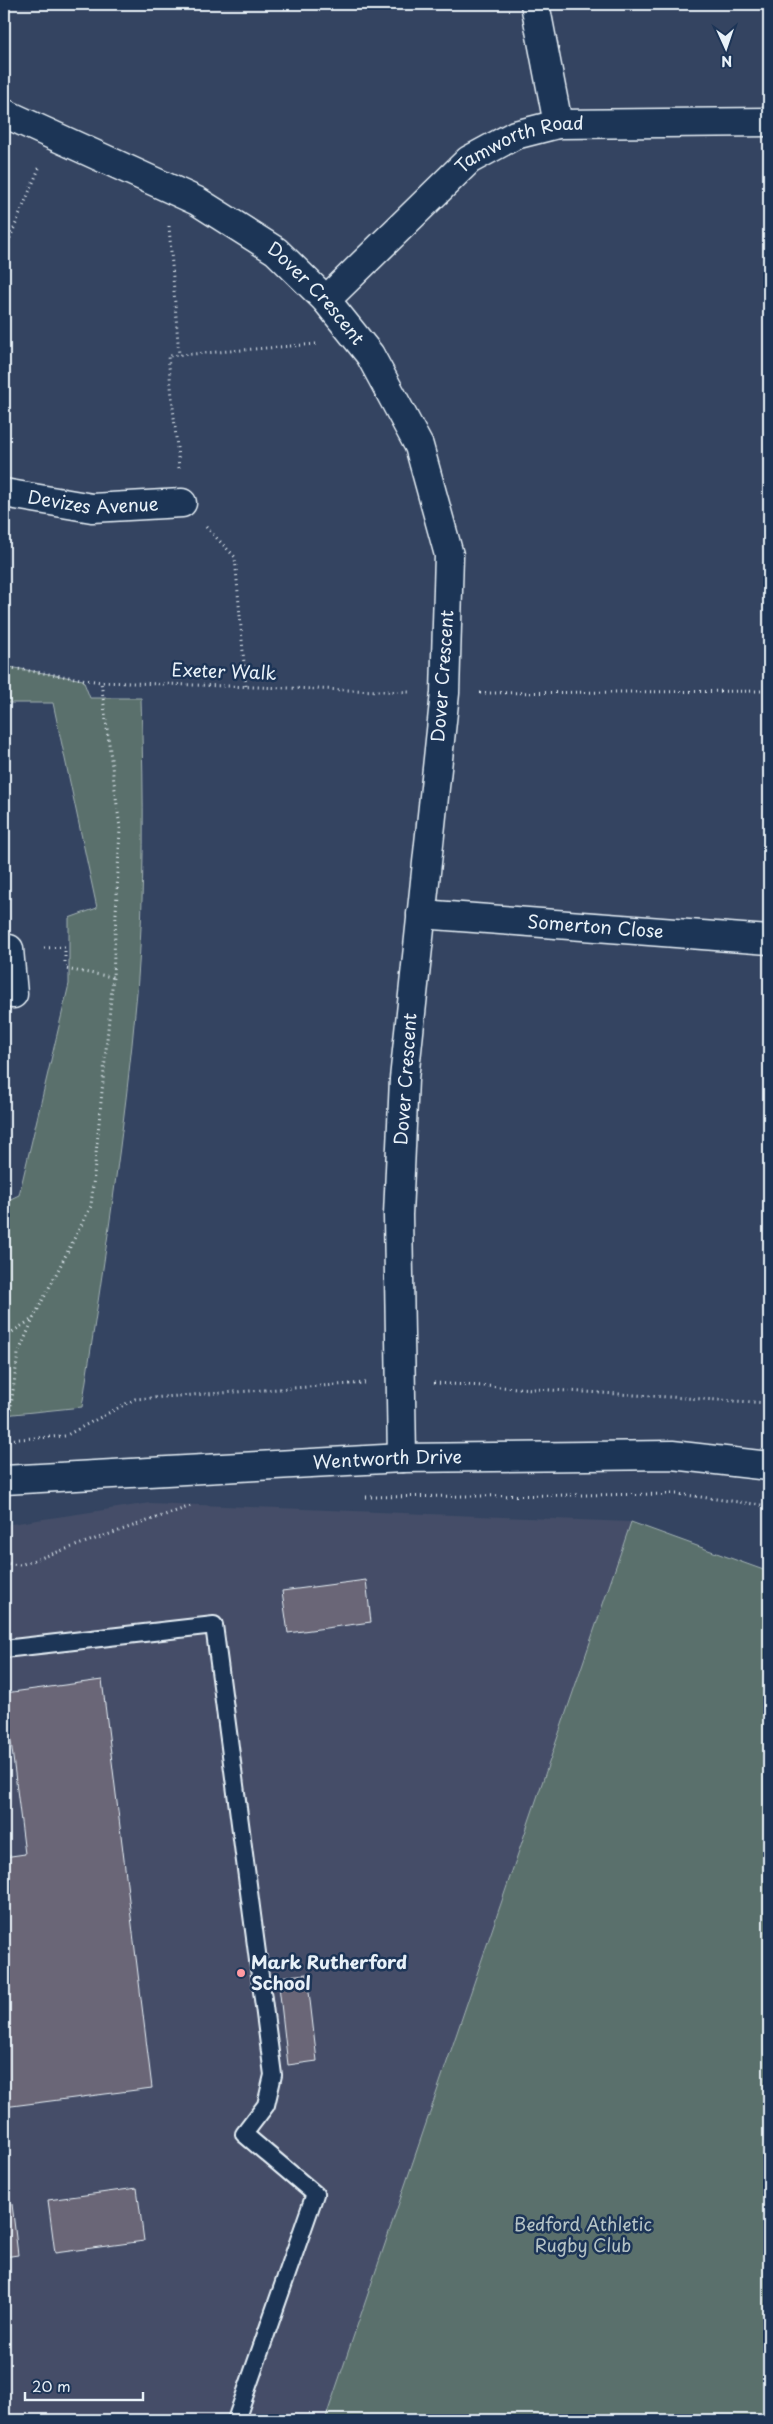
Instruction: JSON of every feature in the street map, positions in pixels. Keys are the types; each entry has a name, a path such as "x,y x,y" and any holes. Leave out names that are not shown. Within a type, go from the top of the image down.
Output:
{"street":[{"path":"534,4 558,124"},
{"name":"Dover Crescent","path":"4,113 197,201 276,251 326,300 370,355 419,446 449,555 445,693 404,1079 398,1215 402,1458"},
{"name":"Tamworth Road","path":"326,300 469,160 515,135 558,124 769,122"},
{"name":"Devizes Avenue","path":"4,493 92,508 182,503"},
{"name":"Somerton Close","path":"421,914 769,940"},
{"path":"6,949 13,994"},
{"name":"Wentworth Drive","path":"4,1480 402,1458 672,1455 769,1466"}],"lane":[{"path":"4,1649 214,1625 273,2075 266,2105 244,2134 315,2194 236,2420"}],"path":[{"path":"4,252 53,135"},
{"path":"166,187 178,355"},
{"path":"246,687 235,557 182,503 168,356 359,341"},
{"name":"Exeter Walk","path":"4,667 101,682 246,687 445,693 769,692"},
{"path":"9,1420 18,1354 34,1317 91,1206 114,976 120,828 101,682"},
{"path":"6,949 65,947 66,969 114,976"},
{"path":"4,1337 34,1317"},
{"path":"360,1497 678,1494 769,1506"},
{"path":"4,1563 20,1565 193,1505"}],"shaded area":[{"name":"Mark Rutherford School","path":"150,1503 631,1522 326,2420 4,2420 4,1525"}],"green space":[{"path":"4,666 83,680 90,698 141,698 143,881 140,955 126,1096 113,1200 82,1407 4,1415 4,1202 19,1195 69,984 69,918 97,908 53,703 4,703"},
{"name":"Bedford Athletic Rugby Club","path":"631,1522 769,1572 769,2420 325,2420"}],"building":[{"path":"366,1580 371,1622 288,1633 282,1591"},
{"path":"102,1680 152,2088 4,2107 4,1857 25,1854 5,1693"},
{"path":"307,1974 317,2061 288,2065 278,1977"},
{"path":"137,2188 144,2241 55,2253 48,2200"},
{"path":"12,2204 18,2255 4,2257 4,2205"}],"place":[{"name":"Mark Rutherford School","path":"241,1973"}]}
